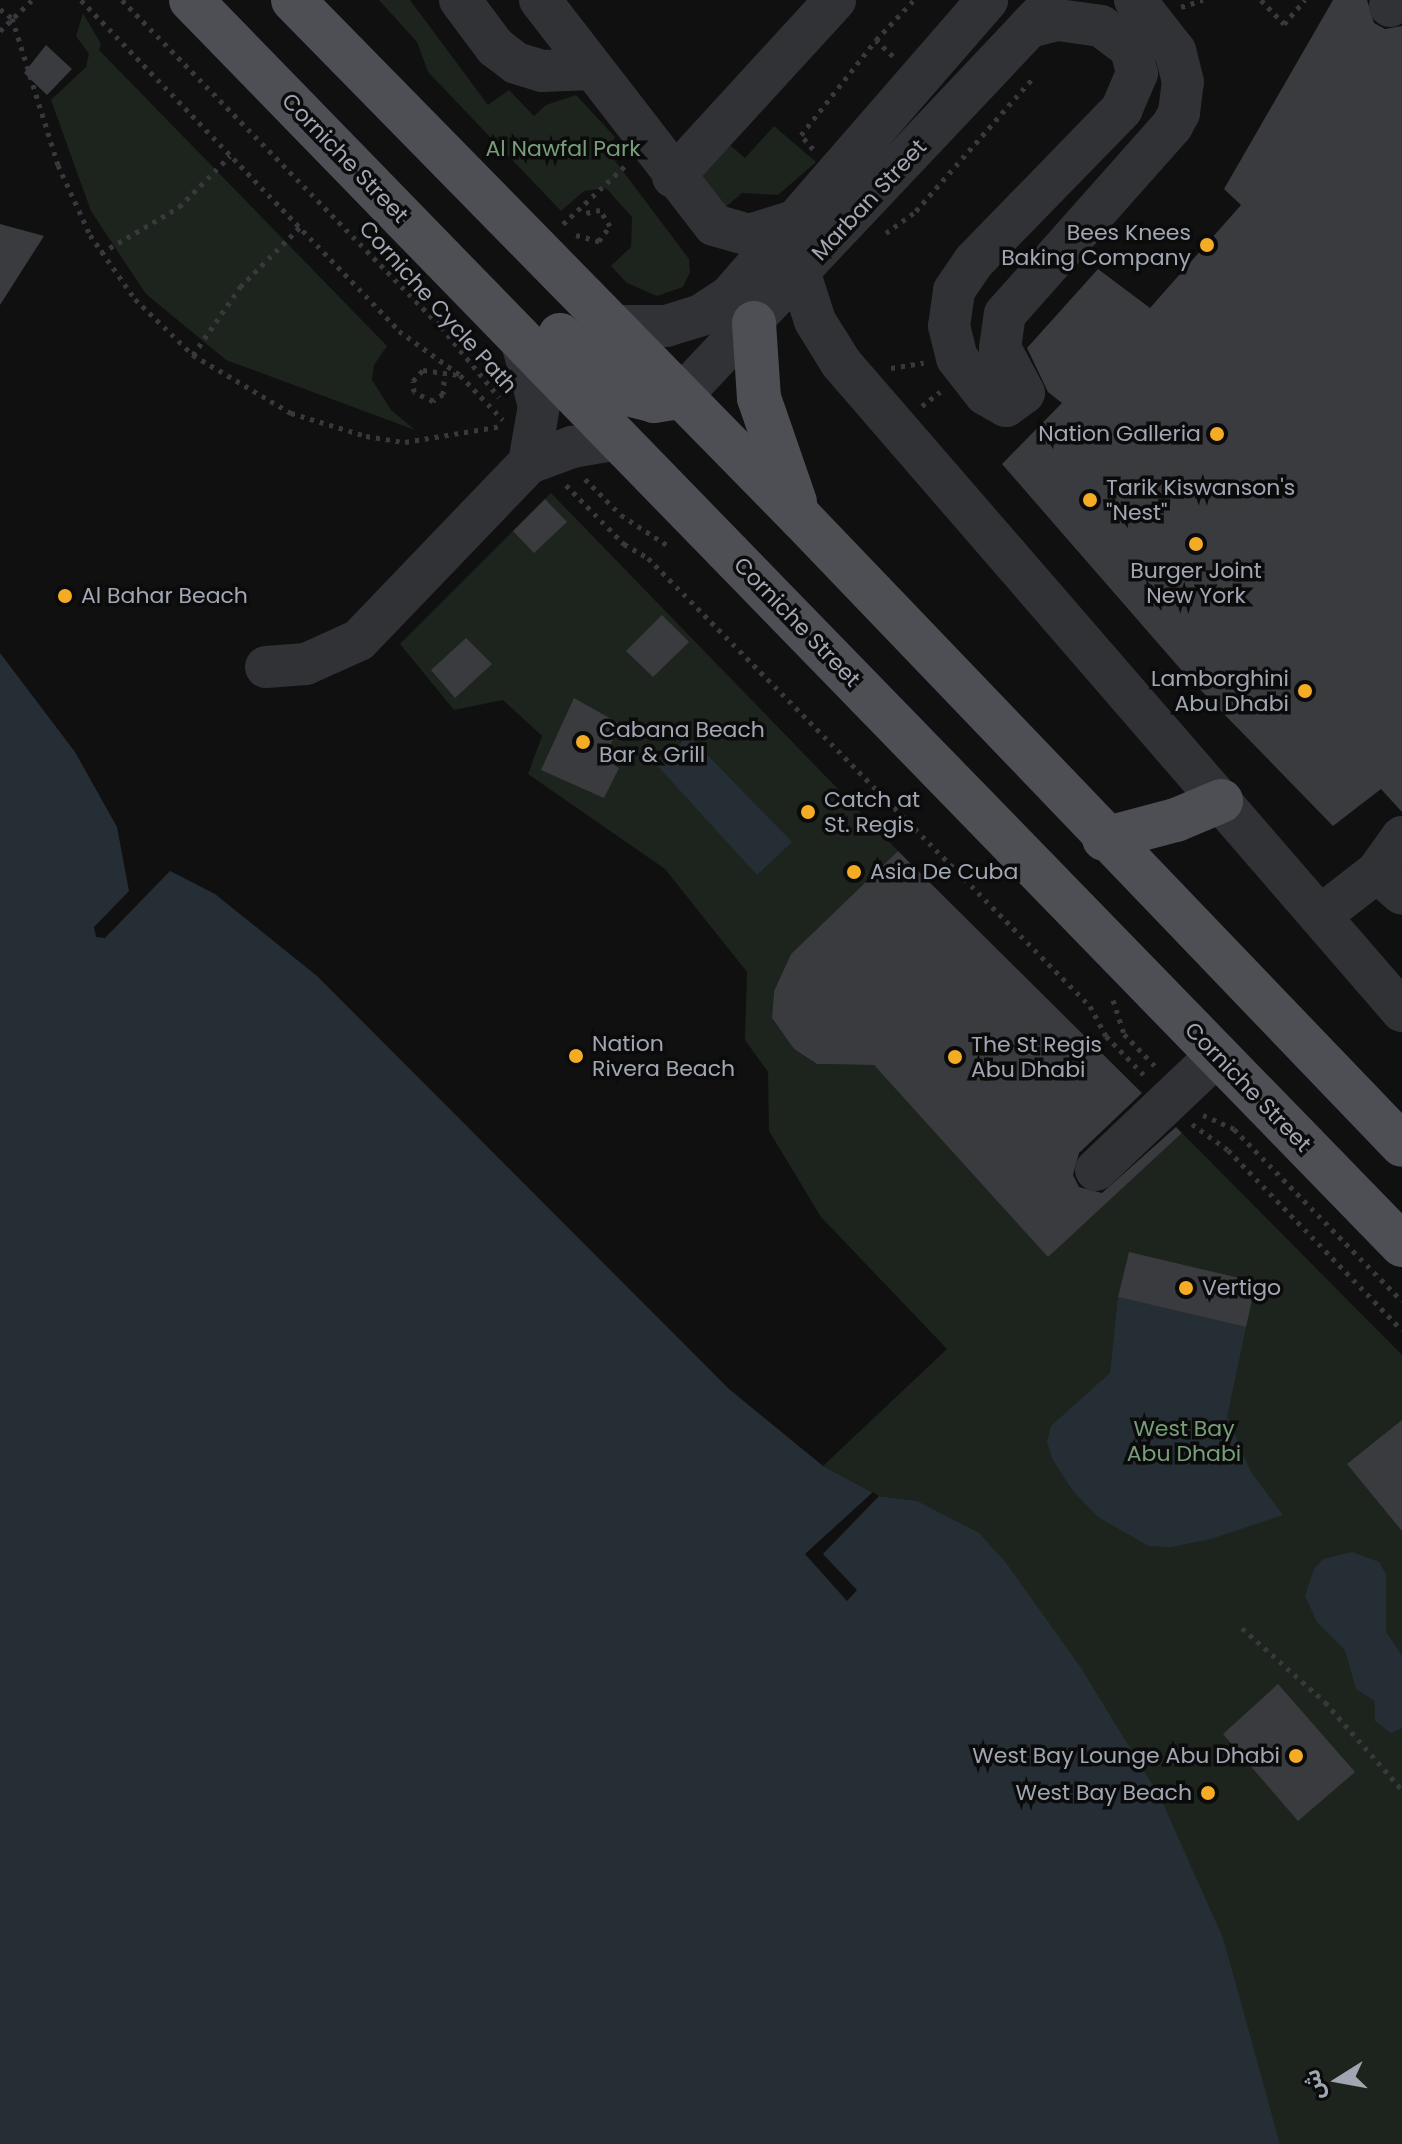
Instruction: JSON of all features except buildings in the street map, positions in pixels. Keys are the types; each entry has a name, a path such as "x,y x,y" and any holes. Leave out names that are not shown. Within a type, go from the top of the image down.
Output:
{"main road":[{"name":"Corniche Street","path":"191,0 1402,1245"},
{"path":"293,0 802,519 1104,839 1402,1145"},
{"path":"284,95 340,119 379,150 612,386 641,400 680,397"},
{"path":"754,323 759,398 802,519"},
{"path":"1104,839 1176,820 1221,801"}],"street":[{"path":"460,0 495,47 516,63 542,71 592,69"},
{"path":"540,0 704,217 725,231 758,234 802,218"},
{"path":"673,177 835,0"},
{"name":"Marban Street","path":"610,326 648,329 701,315 743,284 987,0"},
{"path":"1042,14 1101,26 1123,39 1137,73 1122,109 962,275 949,309 957,358 999,404 1020,400 1023,386 1000,348 1005,314 1172,126 1182,97 1181,66 1167,38 1135,0"},
{"name":"Marban Street","path":"680,397 754,323 1042,14"},
{"path":"1122,109 1172,126"},
{"path":"800,274 813,316 841,363 1402,1011"},
{"path":"521,339 539,406 534,460"},
{"path":"266,667 306,664 359,640 534,460 619,439"},
{"path":"1320,916 1390,883 1402,837"},
{"path":"1096,1170 1217,1055"}],"path":[{"path":"0,31 32,0"},
{"path":"0,9 12,18 58,165 101,253 135,299 193,355 291,413 405,442 507,425 460,375 399,331 81,0"},
{"name":"Corniche Cycle Path","path":"122,0 431,316 507,407"},
{"path":"823,158 801,135 876,40 914,0"},
{"path":"1261,0 1284,24 1305,0"},
{"path":"876,40 918,79"},
{"path":"875,241 916,211 1037,73"},
{"path":"560,228 638,153"},
{"path":"101,253 179,207 230,156"},
{"path":"581,214 600,210 610,222 603,239 585,239"},
{"path":"193,355 240,287 300,227"},
{"path":"889,380 881,369 957,358"},
{"path":"444,381 443,394 433,401 414,392 413,381 423,370 460,375"},
{"path":"915,411 921,418"},
{"path":"534,460 570,465 621,515 672,550"},
{"path":"534,460 624,544 648,558 1090,1006 1106,1036 1174,1096 1203,1115 1234,1129 1402,1301"},
{"path":"1112,997 1124,1034 1200,1133 1228,1150 1402,1330"},
{"path":"1242,1628 1325,1702 1401,1786"}],"green space":[{"name":"Al Nawfal Park","path":"379,0 410,0 488,105 509,90 534,116 546,105 576,95 615,137 607,150 689,259 690,272 683,287 657,296 627,283 611,266 631,247 632,217 606,188 584,191 561,211 428,72 417,42"},
{"path":"83,13 101,44 99,50 387,346 374,365 372,380 391,410 415,430 226,360 146,294 91,211 51,100 86,67 89,54 76,36"},
{"path":"774,126 816,162 778,195 742,193 716,215 697,175 726,142 745,158"},
{"name":"West Bay Abu Dhabi","path":"551,493 898,851 791,954 774,991 772,1018 794,1049 817,1064 874,1065 1048,1256 1182,1133 1402,1355 1402,2144 1280,2144 1254,2053 917,1501 879,1496 823,1466 947,1349 821,1217 769,1131 768,1072 745,1040 747,972 665,869 528,774 542,736 503,700 454,710 400,644"}],"shaded area":[{"path":"0,653 75,752 117,827 129,891 94,927 96,937 105,938 170,871 215,894 317,976 729,1389 823,1466 879,1496 917,1501 979,1533 1006,1563 1081,1668 1160,1797 1223,1938 1280,2144 0,2144"},
{"path":"686,733 792,842 757,875 655,763 676,753"},
{"path":"1118,1297 1246,1327 1227,1417 1251,1472 1283,1515 1211,1539 1171,1547 1149,1546 1098,1517 1073,1491 1053,1460 1047,1442 1051,1426 1110,1373"},
{"path":"1352,1552 1379,1562 1386,1574 1386,1632 1402,1656 1402,1728 1391,1733 1375,1721 1375,1701 1356,1689 1345,1650 1317,1622 1305,1596 1314,1569 1323,1559"}],"pier":[{"path":"873,1492 879,1496 823,1554 857,1590 847,1601 805,1554"}],"place":[{"name":"Bees Knees Baking Company","path":"1207,245"},
{"name":"Nation Galleria","path":"1217,434"},
{"name":"Tarik Kiswanson's \"Nest\"","path":"1090,500"},
{"name":"Burger Joint New York","path":"1196,544"},
{"name":"Al Bahar Beach","path":"65,596"},
{"name":"Lamborghini Abu Dhabi","path":"1305,691"},
{"name":"Cabana Beach Bar & Grill","path":"583,742"},
{"name":"Catch at St. Regis","path":"808,812"},
{"name":"Asia De Cuba","path":"854,872"},
{"name":"Nation Rivera Beach","path":"576,1056"},
{"name":"The St Regis Abu Dhabi","path":"955,1057"},
{"name":"Vertigo","path":"1186,1288"},
{"name":"West Bay Lounge Abu Dhabi","path":"1296,1756"},
{"name":"West Bay Beach","path":"1208,1793"}]}
